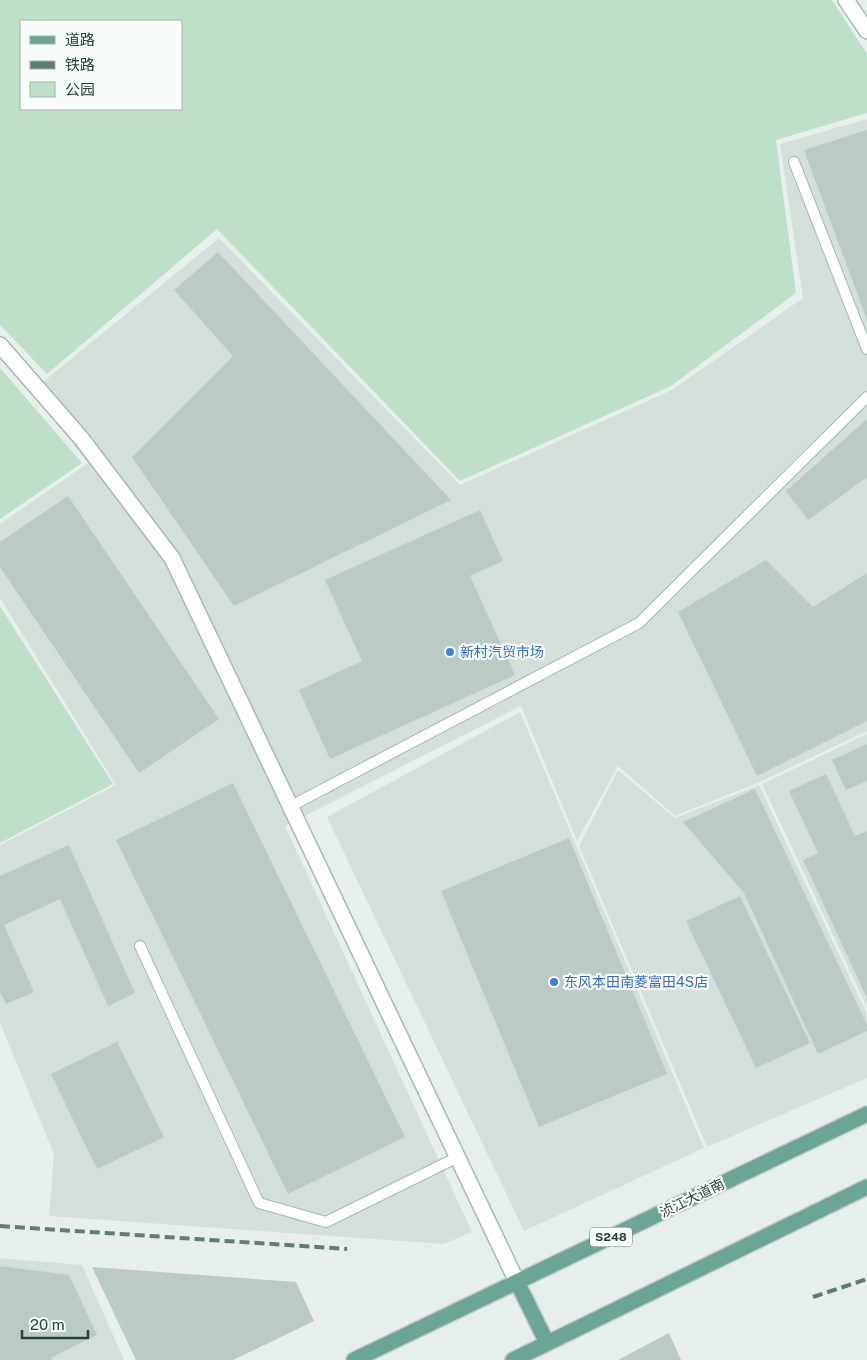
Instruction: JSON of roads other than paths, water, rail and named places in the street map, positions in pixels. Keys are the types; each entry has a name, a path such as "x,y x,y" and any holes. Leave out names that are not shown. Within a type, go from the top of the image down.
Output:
{"main road":[{"name":"浈江大道南","path":"354,1360 867,1114"},
{"path":"513,1360 867,1187"},
{"path":"517,1282 547,1343"}],"street":[{"path":"846,0 867,31"},
{"path":"0,345 81,438 172,558 517,1282"}],"lane":[{"path":"794,162 867,349"},
{"path":"291,806 639,623 867,397"},
{"path":"140,946 259,1203 326,1222 458,1157"}],"railway":[{"path":"0,1226 347,1249"},
{"path":"813,1297 867,1279"}],"place":[{"name":"新村汽贸市场","path":"450,652"},
{"name":"东风本田南菱富田4S店","path":"554,982"}]}
